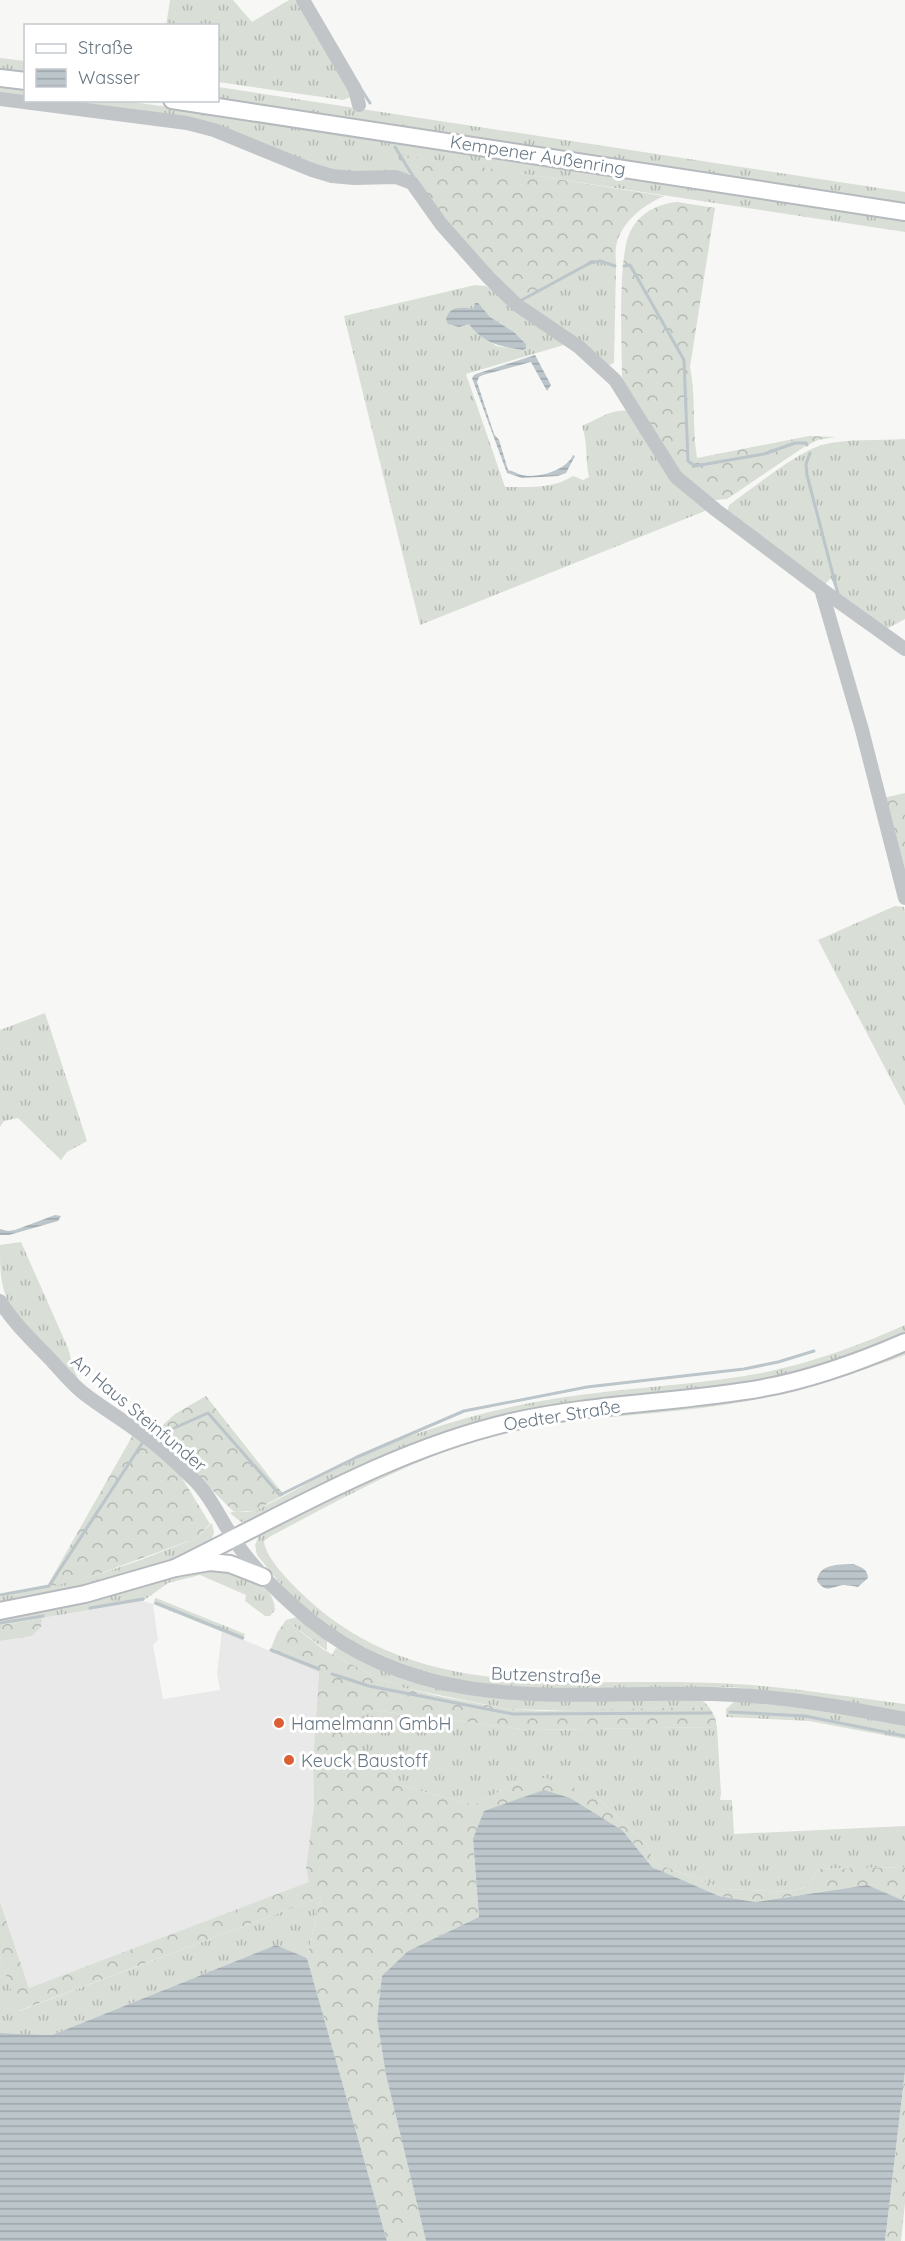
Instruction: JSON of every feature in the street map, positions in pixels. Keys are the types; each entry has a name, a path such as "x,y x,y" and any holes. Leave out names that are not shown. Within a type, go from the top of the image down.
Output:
{"main road":[{"path":"0,78 24,81"},
{"name":"Kempener Außenring","path":"185,102 905,212"},
{"name":"Oedter Straße","path":"175,1568 231,1534 362,1474 419,1450 480,1430 544,1415 720,1395 781,1384 843,1367 905,1342"},
{"path":"0,1611 85,1594 175,1568 210,1562 230,1564 263,1577"}],"street":[{"path":"303,0 355,89 359,105"},
{"path":"0,99 187,123 214,130 312,170 333,176 396,177 412,183 441,224 489,279 517,305 579,347 615,380 676,477 821,590 905,649"},
{"path":"821,590 862,730 905,898"},
{"name":"An Haus Steinfunder","path":"0,1301 20,1327 80,1390 146,1437 194,1479 231,1534"},
{"name":"Butzenstraße","path":"231,1534 263,1577 311,1621 337,1639 378,1661 429,1680 510,1694 737,1695 798,1700 905,1719"}],"shaded area":[{"path":"143,1601 153,1604 158,1640 153,1645 163,1699 220,1690 217,1673 222,1631 319,1671 313,1763 314,1806 306,1866 310,1882 29,1988 0,1902 0,1641 32,1636 41,1627 42,1618"}],"green space":[{"path":"170,0 233,0 252,22 289,0 299,0 352,88 351,97 343,100 219,82 219,24 166,24"},
{"path":"0,58 24,61 24,76 0,73"},
{"path":"0,83 24,87 24,99 0,96"},
{"path":"219,87 905,192 905,206 219,100"},
{"path":"41,102 132,102 389,138 905,217 905,232 399,155 410,174 354,175 333,172 214,127"},
{"path":"398,154 664,196 648,204 622,230 616,247 616,267 599,262 590,263 521,302 517,301 426,198"},
{"path":"677,202 715,208 690,367 697,458 809,436 836,437 818,440 804,447 727,499 713,500 705,497 681,477 626,393 622,378 621,301 627,242 631,230 645,214 657,207"},
{"path":"599,262 616,267 614,363 607,366 521,302 590,263"},
{"path":"475,285 486,286 567,344 466,374 505,487 540,486 557,483 573,476 583,480 589,477 582,426 599,417 623,410 630,411 710,509 420,625 344,316","holes":["475,303 490,317 514,332 526,344 523,350 496,346 469,324 450,325 446,320 473,309"]},
{"path":"905,439 905,619 885,630 837,594 831,578 823,586 727,514 729,505 788,463 812,449 842,441"},
{"path":"905,793 905,885 883,798"},
{"path":"895,906 904,907 905,913 905,1106 818,940"},
{"path":"45,1013 87,1141 67,1152 61,1160 18,1118 4,1121 0,1127 0,1030"},
{"path":"21,1242 68,1348 81,1385 14,1314 9,1305 2,1281 0,1245"},
{"path":"905,1325 905,1337 793,1377 530,1413 251,1523 241,1522 230,1513 256,1510 370,1452 415,1434 460,1420 557,1398 718,1380 766,1372 826,1356"},
{"path":"905,1348 905,1355 841,1377 775,1395 702,1408 535,1426 477,1441 386,1476 264,1541 268,1554 290,1582 345,1628 393,1653 444,1669 496,1678 550,1681 715,1683 762,1686 905,1704 905,1714 802,1695 731,1687 575,1691 483,1686 395,1664 343,1636 313,1616 288,1593 257,1555 255,1545 259,1536 271,1527 356,1484 421,1455 546,1420 674,1405"},
{"path":"206,1396 284,1495 254,1511 233,1511 175,1453 151,1436 175,1414"},
{"path":"134,1433 170,1464 182,1478 210,1524 197,1538 93,1576 46,1588"},
{"path":"212,1523 214,1533 211,1541 143,1571 101,1585 0,1606 0,1597 93,1576 197,1538"},
{"path":"214,1565 261,1584 273,1599 275,1610 270,1616 265,1616 245,1601 246,1595 200,1575 168,1583 143,1601 0,1625 0,1616 96,1598"},
{"path":"156,1598 245,1634 242,1640 153,1604"},
{"path":"297,1617 327,1640 327,1651 286,1620"},
{"path":"42,1618 41,1627 32,1636 0,1641 0,1625"},
{"path":"286,1620 324,1650 378,1678 404,1688 508,1709 544,1711 709,1707 715,1717 717,1727 529,1730 373,1710 362,1713 362,1762 391,1771 399,1785 474,1805 523,1779 546,1778 596,1796 647,1845 655,1863 724,1889 789,1892 806,1887 819,1869 905,1867 905,1901 866,1885 755,1902 719,1896 652,1867 623,1831 473,1840 479,1917 408,1951 382,1977 377,2019 386,2075 426,2241 387,2241 307,1958 321,1897 18,2011 0,1957 0,1902 29,1988 309,1882 306,1867 314,1806 313,1763 319,1672 270,1651 277,1633"},
{"path":"336,1648 382,1670 426,1686 480,1696 530,1700 702,1700 709,1707 580,1711 508,1709 404,1688 378,1678 332,1654"},
{"path":"735,1701 805,1705 905,1723 905,1739 809,1721 726,1717 726,1709"},
{"path":"373,1710 529,1730 717,1727 720,1800 732,1800 734,1834 905,1826 905,1867 819,1869 806,1887 789,1892 724,1889 655,1863 647,1845 596,1796 523,1779 474,1805 399,1785 391,1771 362,1762 362,1713"},
{"path":"321,1897 307,1958 276,1945 52,2035 0,2033 0,1957 19,2011"},
{"path":"905,2071 905,2203 901,2241 885,2241"}],"water":[{"path":"475,303 478,303 490,317 514,332 526,344 526,348 515,349 493,343 480,336 469,324 459,327 448,324 447,315 452,310 473,309"},
{"path":"535,355 551,385 547,391 531,362 483,375 477,382 508,470 522,475 535,476 558,469 565,465 573,455 575,456 566,473 558,476 522,478 507,473 472,378 479,373"},
{"path":"55,1215 61,1216 58,1221 9,1235 0,1235 0,1229 15,1230"},
{"path":"853,1564 864,1569 868,1575 868,1578 858,1587 843,1585 826,1589 817,1581 822,1571 830,1566"},
{"path":"544,1790 570,1798 623,1831 652,1867 719,1896 755,1902 867,1885 905,1901 905,2071 885,2241 426,2241 386,2075 377,2019 382,1976 408,1951 479,1917 473,1839 484,1811"},
{"path":"276,1945 307,1958 387,2241 0,2241 0,2033 52,2035"}],"waterway":[{"path":"361,89 370,103"},
{"path":"395,147 414,178"},
{"path":"520,301 590,263 600,261 615,266"},
{"path":"624,266 630,265 684,360 688,461 695,466 764,454 795,443 806,443 807,445"},
{"path":"810,453 806,464 807,475 838,594"},
{"path":"154,1437 208,1413 280,1495 357,1457 464,1411 587,1387 744,1369 814,1351"},
{"path":"0,1595 49,1586 143,1442"},
{"path":"90,1608 143,1599"},
{"path":"156,1603 243,1638"},
{"path":"0,1623 43,1616"},
{"path":"271,1650 319,1669"},
{"path":"332,1674 369,1686 513,1714 711,1713"},
{"path":"730,1712 805,1716 905,1736"}],"place":[{"name":"Hamelmann GmbH","path":"279,1723"},
{"name":"Keuck Baustoff","path":"289,1760"}]}
